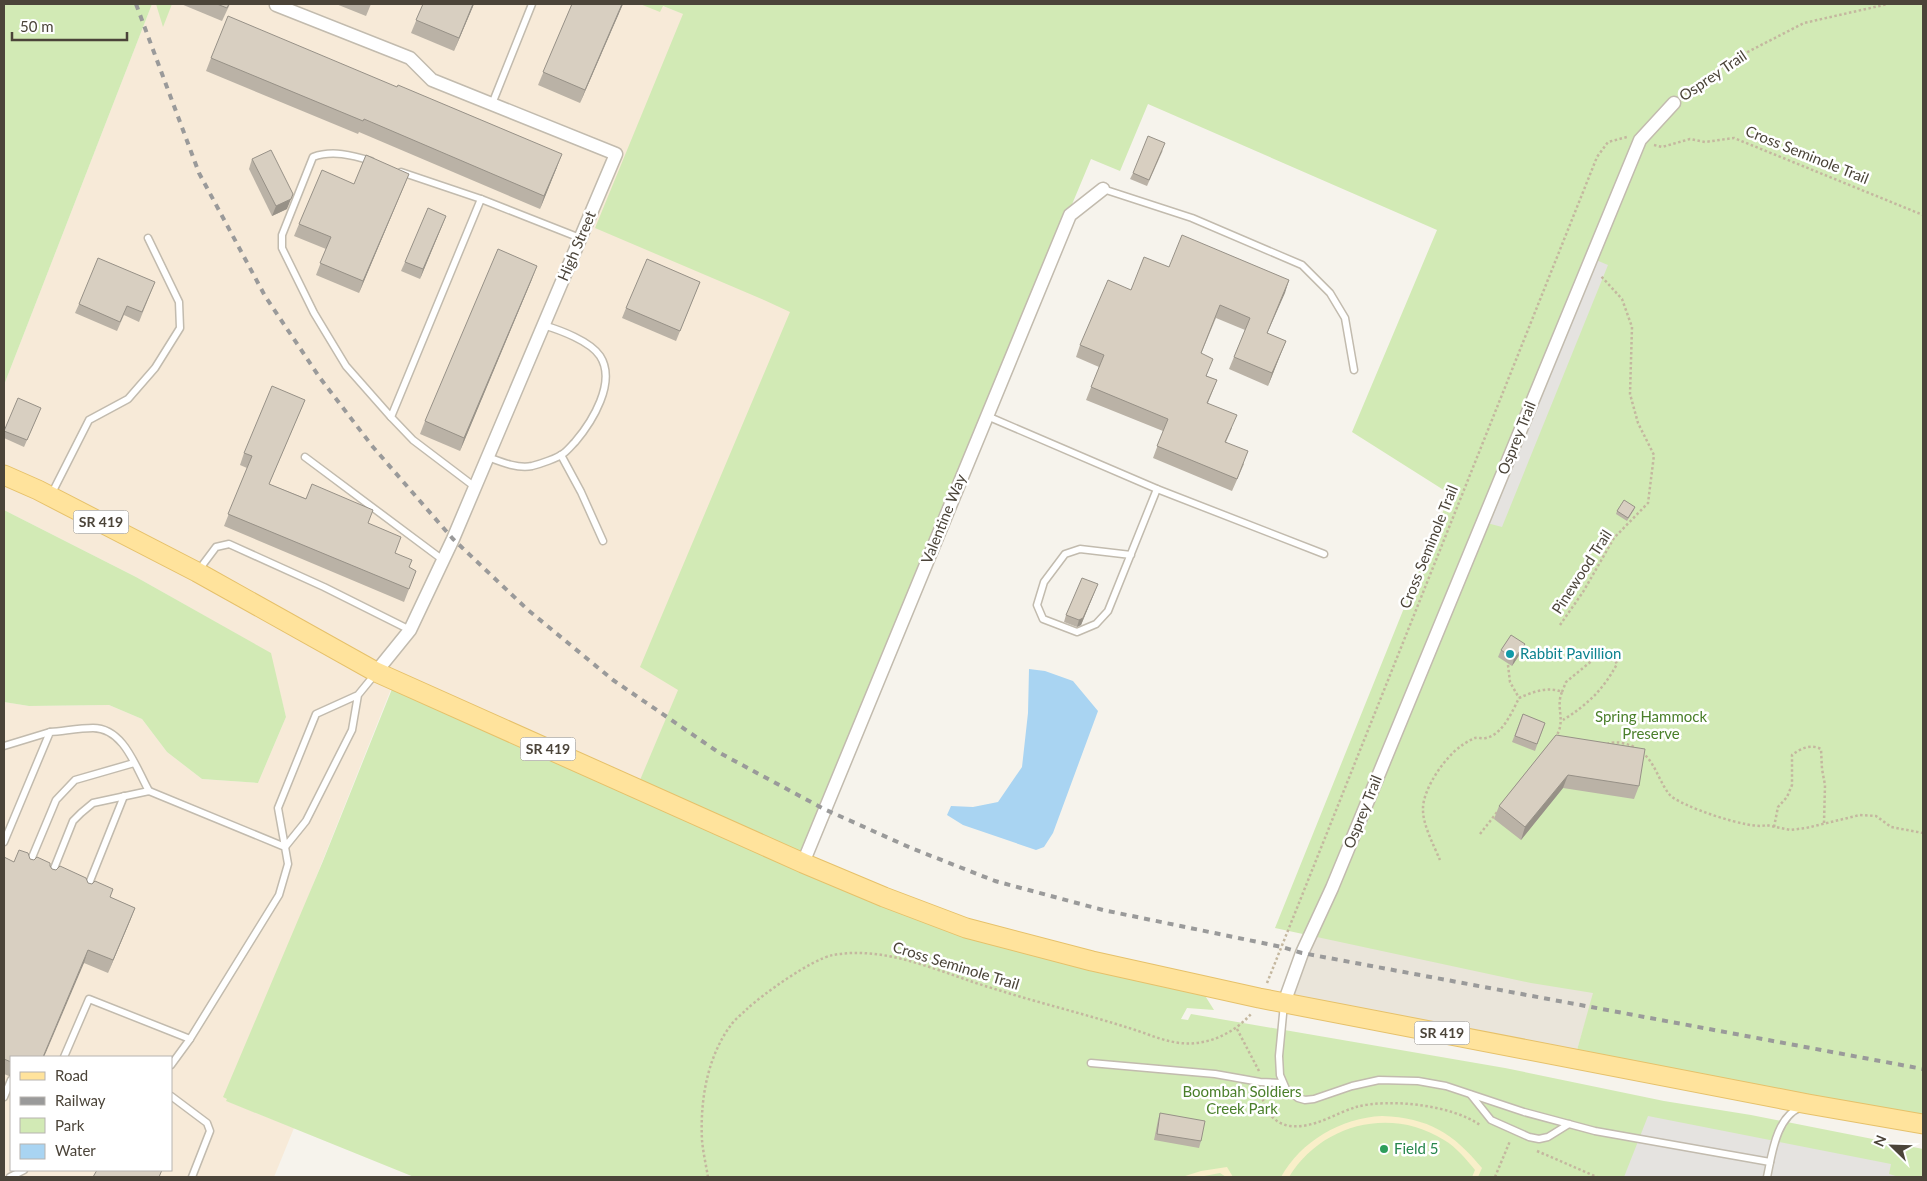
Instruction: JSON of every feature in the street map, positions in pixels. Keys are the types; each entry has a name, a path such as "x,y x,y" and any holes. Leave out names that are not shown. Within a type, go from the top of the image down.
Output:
{"main road":[{"name":"SR 419","path":"4,475 50,496 197,572 376,672 803,863 966,928 1092,961 1284,1003 1808,1104 1923,1124"}],"street":[{"name":"High Street","path":"276,4 410,58 432,80 616,154 443,560 410,630 376,672"},
{"name":"Osprey Trail","path":"1284,1003 1302,953 1332,888 1640,140 1674,103"},
{"name":"Valentine Way","path":"803,863 1070,215 1103,189"}],"lane":[{"path":"492,104 532,4"},
{"path":"378,164 350,154 321,154 313,157 282,235 282,248 314,313 346,366 413,440 475,487"},
{"path":"397,170 482,199 580,238"},
{"path":"1103,189 1192,218 1302,265 1330,294 1345,318 1354,370"},
{"path":"391,417 482,199"},
{"path":"50,496 89,420 128,399 155,368 180,328 179,302 148,238"},
{"path":"488,457 504,464 530,466 561,455 587,428 603,396 606,368 600,354 587,344 560,330 544,325"},
{"path":"987,416 1157,489 1324,554"},
{"path":"561,455 581,492 603,541"},
{"path":"305,457 443,560"},
{"path":"1131,555 1080,548 1065,554 1044,582 1037,605 1043,619 1076,632 1096,624 1108,611 1131,555 1157,489"},
{"path":"197,572 216,547 229,544 315,583 410,630"},
{"path":"172,1064 190,1039 279,895 288,864 278,808 316,714 358,695 376,672"},
{"path":"285,847 306,821 352,730 358,695"},
{"path":"4,746 50,732 95,728 111,732 123,742 149,791"},
{"path":"4,842 50,732"},
{"path":"28,868 56,800 62,792 75,780 134,763"},
{"path":"50,878 73,822 92,803 149,791 285,847"},
{"path":"86,892 124,796"},
{"path":"64,1056 89,999 190,1039"},
{"path":"1284,1003 1279,1056 1280,1075 1282,1083 1292,1094 1305,1100 1314,1099 1359,1084 1389,1080 1437,1084 1595,1131 1770,1161"},
{"path":"1091,1063 1215,1074 1260,1082 1282,1083"},
{"path":"4,1097 10,1082"},
{"path":"1470,1094 1494,1122 1529,1137 1539,1139 1548,1137 1569,1124"},
{"path":"172,1097 207,1123 210,1131 192,1177"},
{"path":"1768,1177 1770,1161 1784,1120 1796,1109 1808,1104"},
{"path":"10,1177 22,1171"}],"path":[{"name":"Osprey Trail","path":"1674,103 1734,59 1804,23 1888,4"},
{"name":"Cross Seminole Trail","path":"1267,984 1597,157 1608,142 1624,137 1631,138"},
{"name":"Cross Seminole Trail","path":"1651,144 1662,147 1690,138 1704,142 1734,138 1923,215"},
{"name":"Pinewood Trail","path":"1560,625 1583,592 1614,538 1648,503 1654,454 1638,424 1630,394 1632,327 1622,299 1599,274 1592,258"},
{"path":"1554,739 1558,734 1562,721 1559,699 1566,682 1594,659 1607,657 1615,660 1617,664 1608,681 1588,701 1585,707 1562,721"},
{"path":"1508,665 1510,682 1519,698"},
{"path":"1440,860 1431,840 1423,810 1426,790 1441,767 1460,747 1475,738 1486,738 1498,731 1509,718 1519,698 1535,691 1557,690 1562,692"},
{"path":"1603,746 1612,742 1633,746 1648,757 1670,796 1683,805 1751,825 1764,827 1766,825 1790,830 1860,815 1876,816 1891,827 1923,833"},
{"path":"1774,827 1778,807 1787,797 1792,785 1792,755 1801,749 1815,746 1821,749 1825,786 1824,824"},
{"path":"1480,834 1503,804"},
{"name":"Cross Seminole Trail","path":"708,1177 702,1141 702,1107 708,1073 720,1042 732,1024 757,1000 812,964 831,955 855,953 902,960 1042,1004 1181,1043 1203,1042 1222,1036 1237,1029 1250,1015"},
{"path":"1237,1029 1259,1071"},
{"path":"1262,1094 1264,1106 1271,1116 1280,1122 1292,1126 1316,1122 1365,1105 1399,1104 1450,1112 1473,1120 1484,1128"},
{"path":"1495,1177 1511,1140 1504,1137"},
{"path":"1536,1150 1597,1177"}],"shaded area":[{"path":"152,4 657,4 692,17 829,331 640,781 391,671 151,537 4,466 4,385"},
{"path":"1596,260 1608,265 1502,527 1487,523"},
{"path":"4,483 144,551 391,689 227,1101 294,1128 274,1177 4,1177 4,702 29,706 109,705 142,719 167,752 202,779 258,783 286,717 270,653 136,577 4,510"},
{"path":"1480,517 1635,856 1577,1050 1288,995"},
{"path":"1648,1116 1891,1164 1889,1174 1899,1177 1624,1177"}],"green space":[{"path":"4,4 152,4 4,385"},
{"path":"156,4 172,4 163,27"},
{"name":"Spring Hammock Preserve","path":"640,4 1923,4 1923,1116 1577,1050 1593,993 1531,983 1275,928 1450,494 1352,432 1437,230 1148,104 1120,171 1091,159 978,429 805,856 640,780 678,690 640,667 790,312 595,228 683,14 663,6 660,12"},
{"path":"4,510 136,577 271,653 286,717 258,783 202,779 167,752 142,719 109,705 29,706 4,702"},
{"name":"Boombah Soldiers Creek Park","path":"392,689 800,870 1204,994 1214,1010 1187,1008 1181,1019 1188,1020 1191,1014 1505,1068 1664,1101 1751,1115 1923,1149 1923,1177 414,1177 226,1101 227,1099 223,1097 323,861"}],"sand":[{"path":"1382,1116 1413,1120 1439,1130 1461,1145 1482,1168 1478,1177 1472,1177 1475,1170 1457,1150 1444,1140 1423,1130 1402,1124 1380,1123 1359,1126 1338,1133 1319,1144 1303,1159 1289,1177 1281,1177 1299,1153 1324,1134 1352,1121"},
{"path":"1227,1167 1233,1177 1226,1177 1220,1173 1199,1177 1182,1177 1201,1171"}],"water":[{"path":"1029,669 1045,671 1073,681 1098,711 1053,833 1044,847 1036,850 963,825 947,815 951,806 973,807 998,802 1022,767 1028,713"}],"building":[{"path":"217,4 229,4 227,8"},
{"path":"423,4 473,4 459,38 416,20"},
{"path":"572,4 622,4 585,90 543,72"},
{"path":"228,16 562,154 544,196 364,119 363,121 211,58"},
{"path":"1148,136 1165,143 1149,180 1133,173"},
{"path":"271,150 293,194 291,199 276,206 252,159"},
{"path":"366,155 409,174 363,281 320,263 331,237 299,224 322,170 354,184"},
{"path":"428,208 446,216 423,269 405,262"},
{"path":"1182,235 1289,280 1267,333 1286,341 1272,373 1234,357 1250,318 1220,305 1201,353 1213,359 1206,376 1217,380 1207,403 1237,415 1225,442 1248,451 1237,479 1157,446 1168,419 1091,387 1104,355 1080,345 1108,280 1131,290 1144,257 1169,267"},
{"path":"498,249 537,266 464,438 425,421"},
{"path":"98,258 155,282 142,312 127,306 120,322 79,304"},
{"path":"647,259 700,282 680,331 626,308"},
{"path":"272,386 305,400 269,484 306,499 312,484 373,510 368,523 401,537 395,553 412,560 409,567 416,571 409,589 228,514 252,456 244,453"},
{"path":"18,398 41,408 27,440 4,431"},
{"path":"1624,500 1635,507 1628,518 1617,511"},
{"path":"1082,578 1098,584 1083,618 1079,620 1066,615"},
{"path":"1511,635 1525,644 1514,659 1501,650"},
{"path":"1523,714 1545,723 1537,744 1515,736"},
{"path":"1556,735 1645,749 1639,786 1568,775 1525,827 1499,806"},
{"path":"19,850 28,853 30,859 34,860 37,857 50,863 52,869 56,870 60,866 86,878 88,883 92,884 95,881 113,889 110,897 135,908 113,960 88,950 43,1056 10,1056 10,1062 4,1059 4,857 14,862"},
{"path":"1160,1113 1205,1121 1201,1141 1157,1134"},
{"path":"96,1171 162,1171 159,1177 93,1177"}],"railway":[{"path":"136,4 199,173 265,296 320,378 373,447 453,539 528,610 613,680 718,752 824,809 911,848 995,881 1103,910 1282,947 1302,953 1923,1069"}],"place":[{"name":"Rabbit Pavillion","path":"1510,654"},
{"name":"Field 5","path":"1384,1149"}]}
